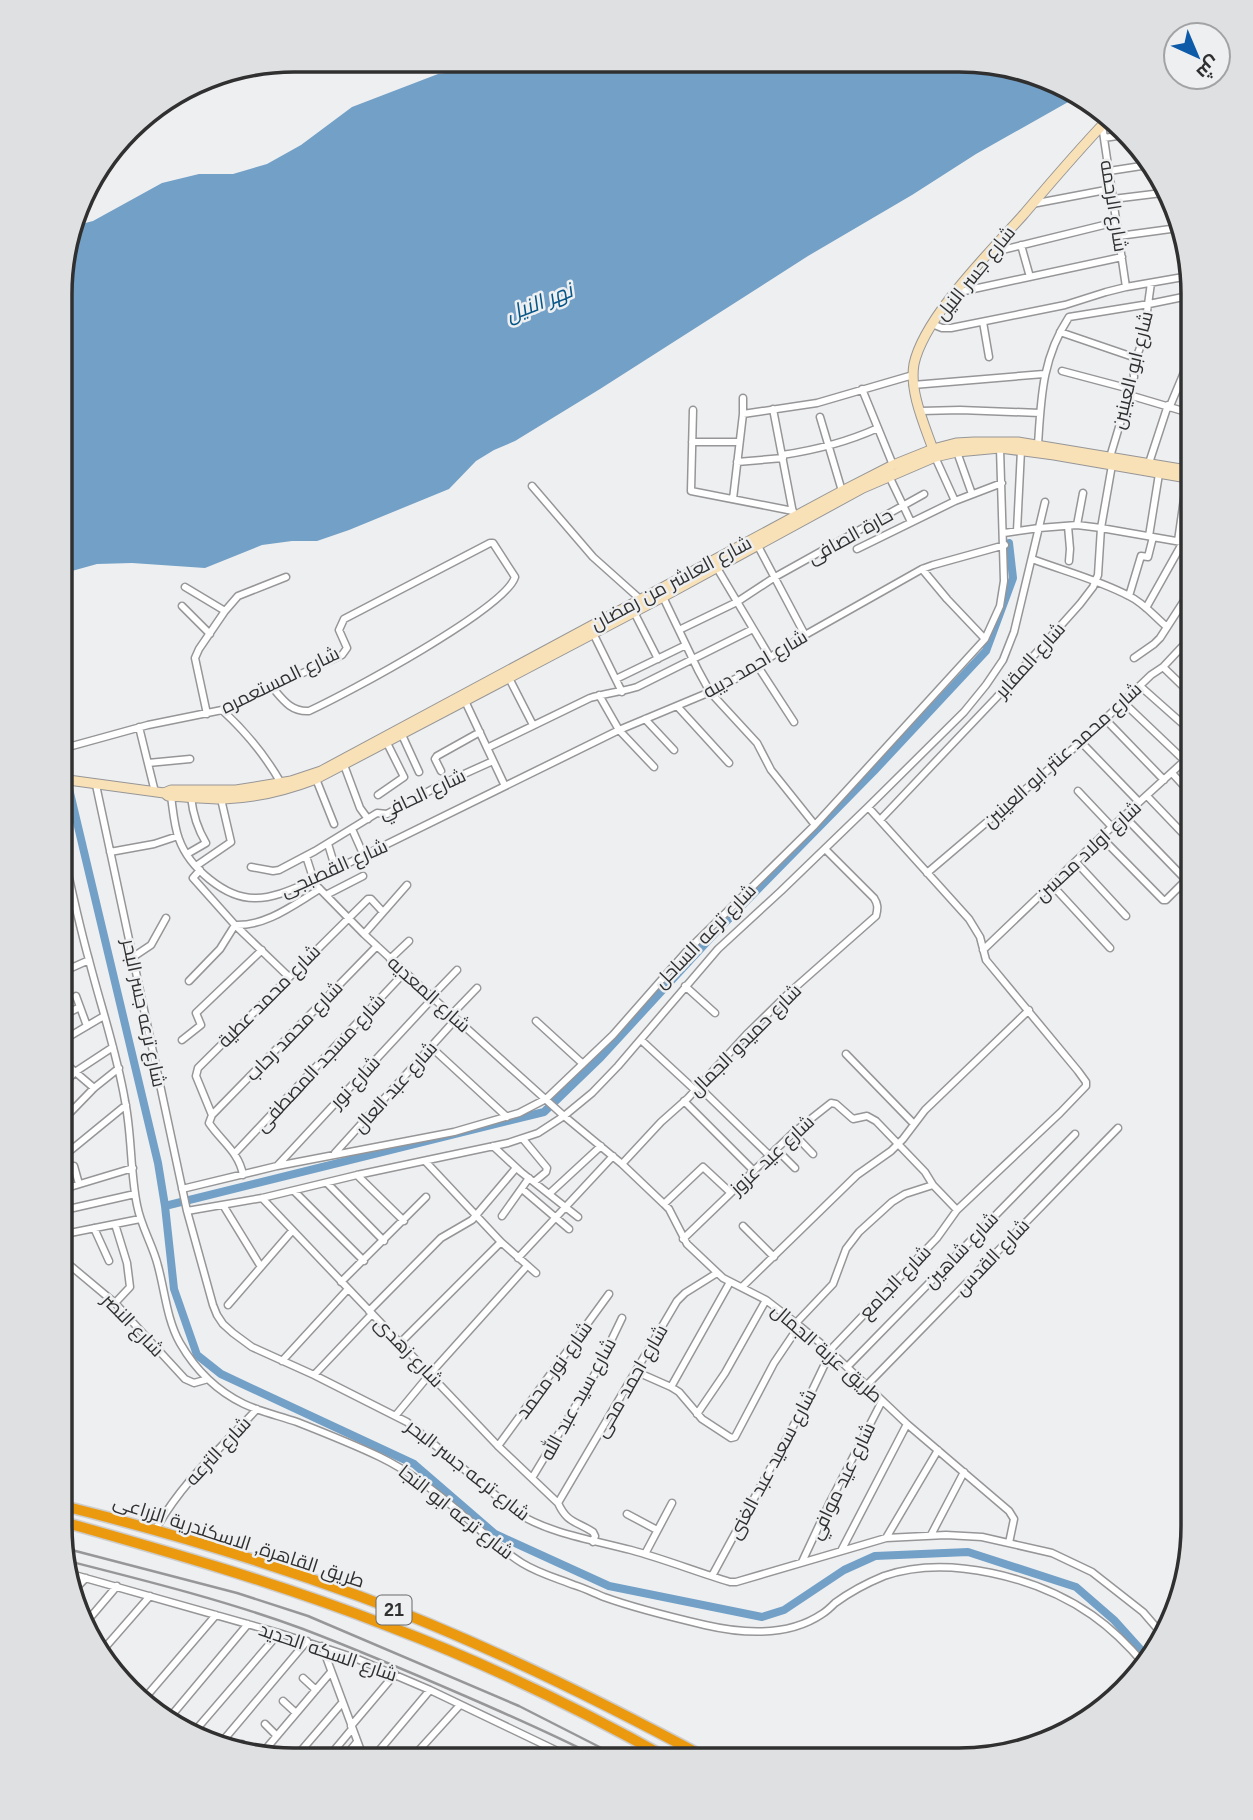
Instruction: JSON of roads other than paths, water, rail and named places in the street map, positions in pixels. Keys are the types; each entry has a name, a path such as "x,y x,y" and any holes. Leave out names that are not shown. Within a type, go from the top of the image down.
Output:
{"highway":[{"name":"طريق القاهرة, الاسكندرية الزراعى","path":"72,1508 187,1538 395,1611 517,1663 631,1717 688,1748"},
{"name":"طريق القاهرة, الاسكندرية الزراعى","path":"72,1524 181,1555 390,1626 501,1673 650,1748"}],"main road":[{"name":"شارع جسر النيل","path":"913,380 917,356 932,324 1102,125"},
{"path":"913,380 934,453"},
{"name":"شارع العاشر من رمضان","path":"72,781 221,799 287,789 316,779 663,597 816,513 957,443 1000,441 1038,445 1159,474 1181,475"},
{"name":"شارع العاشر من رمضان","path":"163,794 171,790 226,792 281,783 321,771 794,514 893,465 934,453 1000,448 1149,463 1181,473"}],"street":[{"name":"شارع الرحمه","path":"1102,125 1126,287"},
{"path":"1104,138 1115,136"},
{"path":"1109,171 1141,166"},
{"path":"1032,204 1111,189"},
{"path":"1113,199 1157,194"},
{"path":"990,253 1116,222"},
{"path":"1119,236 1171,229"},
{"path":"1021,245 1030,277"},
{"path":"956,293 1122,257"},
{"path":"932,324 951,328 1065,305 1126,287 1180,278"},
{"name":"شارع ابو العينين","path":"1111,461 1134,375 1133,366 1143,340 1151,283"},
{"path":"1038,445 1044,374 1060,332 1069,317 1181,298"},
{"path":"983,322 989,357"},
{"path":"1060,332 1136,358"},
{"path":"1062,371 1181,410"},
{"path":"743,414 817,402 862,389 913,380 1044,374"},
{"path":"1149,463 1181,380"},
{"path":"862,389 893,465"},
{"path":"733,499 743,398"},
{"path":"693,410 691,491 794,514 773,409"},
{"path":"920,411 1040,412"},
{"path":"820,418 842,491"},
{"path":"737,462 829,446 878,428"},
{"path":"692,442 739,442"},
{"name":"شارع ترعه الساحل","path":"182,1189 277,1166 454,1132 507,1117 548,1101 624,1024 686,952 815,825 985,639 996,618 1003,593 1004,533 1000,448"},
{"path":"1017,531 1020,450"},
{"path":"957,452 972,494"},
{"path":"934,453 955,501"},
{"path":"1096,582 1111,461"},
{"path":"1129,596 1141,556 1148,557 1159,474"},
{"path":"889,476 911,522"},
{"path":"857,550 955,501 1002,483"},
{"path":"532,486 593,557 640,599"},
{"path":"1077,526 1083,493"},
{"name":"حارة الصافى","path":"679,630 737,602 775,577 924,494"},
{"name":"شارع ترعه الساحل","path":"187,1211 262,1198 523,1139 538,1133 592,1093 735,933 868,807 964,712 986,685 1007,652 1014,632 1045,502"},
{"path":"1068,526 1069,561"},
{"path":"1004,533 1077,526 1180,542"},
{"path":"1146,608 1181,536"},
{"name":"شارع المستعمره","path":"72,746 139,727 222,710 345,653 346,648 339,629 345,619 490,543 494,543 515,577 512,585 478,614 424,649 309,711 300,712 291,708 272,688"},
{"name":"شارع احمد ديبه","path":"505,786 619,730 739,677 804,635 922,569 1004,545"},
{"path":"758,546 804,635"},
{"path":"1032,559 1129,596 1167,627"},
{"path":"717,568 770,657"},
{"path":"922,569 985,639"},
{"path":"207,714 195,658 199,649 225,611 241,594 286,577"},
{"name":"شارع المقابر","path":"880,820 996,698 1080,604 1096,582"},
{"path":"185,587 225,611"},
{"path":"663,597 710,692 757,743 771,769 815,825"},
{"path":"1134,658 1154,644 1181,605"},
{"path":"181,607 211,634"},
{"path":"634,612 658,659"},
{"path":"487,748 590,698 622,692 753,629"},
{"path":"593,633 622,692"},
{"path":"616,679 686,645"},
{"name":"شارع محمد عنتر ابو العينين","path":"927,873 1081,742 1181,649"},
{"path":"757,665 794,722"},
{"path":"1163,667 1181,684"},
{"path":"509,678 533,724"},
{"path":"1140,686 1181,722"},
{"path":"599,695 619,730 654,767"},
{"path":"465,701 505,786"},
{"path":"1123,702 1181,757"},
{"path":"677,706 729,763"},
{"path":"222,710 255,744 281,783"},
{"path":"645,719 674,750"},
{"path":"1105,719 1164,780"},
{"name":"شارع القصبجى","path":"139,727 148,763 163,794 177,836 187,854 213,882 246,898 268,897 313,881 505,786"},
{"path":"441,771 435,759 438,755 480,732"},
{"path":"402,735 419,772"},
{"path":"1081,742 1139,802"},
{"path":"379,795 404,777 387,743"},
{"path":"148,763 190,759"},
{"name":"شارع الحافي","path":"251,867 276,871 328,844 378,813 387,814 442,784 493,761"},
{"path":"344,765 359,808 368,819"},
{"name":"شارع اولاد محسن","path":"982,950 1181,765"},
{"path":"1172,774 1181,783"},
{"path":"316,779 334,824"},
{"name":"شارع ترعه جسر البحر","path":"96,785 187,1211 217,1315 223,1324 243,1341 396,1415 427,1437 529,1521 593,1542 645,1554 736,1582 886,1538 931,1535 982,1537 1052,1553 1092,1572 1143,1612 1156,1627"},
{"path":"1078,791 1112,827"},
{"path":"1147,796 1181,831"},
{"path":"187,854 206,843 198,830 191,797"},
{"path":"221,799 231,842 198,868 193,877 235,925 289,976"},
{"path":"742,1287 857,1175 898,1144 925,1110 1029,1010 986,960 980,937 969,919 868,807"},
{"path":"1124,816 1181,875"},
{"path":"352,828 363,856"},
{"path":"110,852 154,844 177,836"},
{"path":"1101,837 1161,899 1166,900 1181,885"},
{"path":"328,844 336,870"},
{"name":"شارع حميدو الجمال","path":"622,1164 737,1044 790,992 871,920 878,910 874,898 825,849"},
{"path":"306,856 313,881"},
{"path":"1076,862 1126,916"},
{"path":"326,895 363,876"},
{"name":"شارع المعديه","path":"313,881 363,934 563,1115"},
{"path":"363,934 407,885"},
{"path":"1052,885 1110,947"},
{"path":"235,925 266,920 320,889"},
{"name":"شارع ترعه ابو النجا","path":"72,894 119,1068 140,1219 157,1259 169,1317 189,1357 208,1379 225,1392 244,1404 328,1434 403,1469 504,1551 524,1564 604,1597 653,1612 710,1626 775,1632 811,1620 851,1592 884,1577 918,1568 954,1567 1018,1580 1061,1597 1107,1626 1138,1657"},
{"name":"شارع محمد عطية","path":"212,1115 196,1076 200,1066 369,898 383,912"},
{"path":"133,957 151,945 166,918"},
{"path":"190,981 220,948 235,925"},
{"path":"390,959 409,941"},
{"name":"شارع محمد رحاب","path":"212,1115 377,946"},
{"path":"182,1040 201,1024 196,1013 262,950"},
{"path":"72,968 89,960"},
{"name":"شارع نور","path":"277,1166 457,970"},
{"name":"شارع مسجد المصطفى","path":"235,1153 405,972"},
{"path":"685,986 715,1013"},
{"name":"شارع عبد العال","path":"333,1155 431,1047 477,988"},
{"path":"76,996 87,1026"},
{"path":"72,1010 80,1006"},
{"name":"شارع الجامع","path":"830,1351 937,1238 957,1210 1086,1086 1083,1078 1029,1010"},
{"path":"72,1035 104,1016"},
{"path":"536,1021 583,1064"},
{"path":"640,1040 770,1156"},
{"path":"72,1075 113,1047"},
{"path":"431,1047 507,1117"},
{"path":"846,1054 914,1124"},
{"path":"72,1111 119,1068"},
{"path":"72,1069 94,1088"},
{"path":"684,1101 754,1171"},
{"name":"شارع عيد عزوز","path":"684,1239 793,1133 828,1104 834,1103 853,1119 862,1116 872,1118 898,1144"},
{"path":"72,1149 126,1105"},
{"path":"212,1115 209,1123 235,1153 242,1165 243,1175"},
{"name":"طريق عزبة الجمال","path":"563,1115 622,1164 664,1204 684,1239 717,1273 766,1300 830,1351 907,1424 1012,1515 1009,1543"},
{"name":"شارع القدس","path":"866,1386 1118,1128"},
{"path":"793,1133 813,1154"},
{"name":"شارع شاهين","path":"847,1367 1075,1134"},
{"path":"502,1216 522,1189 546,1172 547,1168 523,1139"},
{"path":"898,1144 957,1210"},
{"path":"493,1146 516,1168 578,1217"},
{"path":"550,1194 601,1146"},
{"path":"776,1149 795,1168"},
{"path":"518,1258 613,1157"},
{"path":"425,1161 475,1217 536,1273"},
{"path":"74,1166 79,1184"},
{"path":"664,1204 704,1167 731,1193"},
{"path":"98,1168 100,1178"},
{"path":"72,1187 132,1168"},
{"path":"314,1375 441,1238 475,1217 516,1168"},
{"path":"358,1175 404,1221"},
{"path":"327,1183 384,1241"},
{"path":"637,1372 671,1387 687,1400 697,1414 731,1438 734,1437 798,1325 833,1284 846,1249 859,1232 877,1214 905,1194 933,1185"},
{"path":"522,1189 569,1228"},
{"path":"294,1191 364,1261"},
{"path":"72,1208 135,1194"},
{"path":"341,1282 426,1197"},
{"name":"شارع زهدى","path":"262,1198 498,1446 558,1503 562,1513 593,1532 593,1542"},
{"path":"223,1205 261,1267"},
{"path":"72,1233 140,1219"},
{"path":"115,1224 127,1263 130,1287 115,1303"},
{"path":"744,1226 774,1257"},
{"path":"94,1228 109,1261"},
{"path":"228,1305 292,1231"},
{"path":"400,1343 500,1242"},
{"path":"396,1415 527,1266"},
{"name":"شارع النصر","path":"72,1267 115,1303 186,1380 194,1383 208,1379"},
{"name":"شارع احمد محى","path":"558,1503 677,1301 717,1273"},
{"path":"671,1387 730,1282"},
{"path":"282,1361 348,1289"},
{"name":"شارع نور محمد","path":"498,1446 609,1294"},
{"path":"697,1414 766,1300"},
{"name":"شارع سيد عبد الله","path":"532,1478 596,1371 622,1318"},
{"name":"شارع سعيد عبد الغنى","path":"712,1576 810,1395 830,1351"},
{"name":"شارع عيد موافي","path":"802,1562 882,1401"},
{"name":"شارع الترعه","path":"156,1530 183,1489 257,1409"},
{"path":"841,1551 907,1424"},
{"path":"886,1538 938,1450"},
{"path":"931,1535 964,1472"},
{"path":"645,1554 672,1503"},
{"path":"627,1514 657,1530"},
{"name":"شارع السكه الحديد","path":"78,1576 322,1646 395,1674 551,1748"},
{"path":"80,1584 86,1578"},
{"path":"92,1616 117,1586"},
{"path":"107,1646 150,1596"},
{"path":"148,1694 216,1615"},
{"path":"174,1713 248,1624"},
{"path":"199,1726 279,1633"},
{"path":"226,1737 307,1641"},
{"path":"322,1646 359,1748"},
{"path":"268,1746 331,1672"},
{"path":"335,1748 395,1674"},
{"path":"303,1678 316,1690"},
{"path":"381,1748 430,1690"},
{"path":"283,1701 296,1713"},
{"path":"303,1748 342,1703"},
{"path":"421,1748 460,1705"},
{"path":"265,1724 277,1736"},
{"path":"352,1748 357,1742"}],"water":[{"name":"نهر النيل","path":"959,72 1017,79 1070,101 976,154 808,256 600,389 515,441 476,461 449,489 317,541 262,545 205,568 132,563 97,564 72,571 72,294 74,265 83,224 93,221 162,183 199,174 233,174 267,164 301,145 352,107 438,74"}],"waterway":[{"path":"165,1206 544,1112 601,1057 716,932 874,771 986,651 1013,578 1009,543"},
{"path":"72,801 158,1163 174,1289 197,1355 221,1374 414,1464 495,1534 609,1586 762,1617 784,1610 844,1570 875,1556 968,1552 1076,1587 1114,1620 1143,1652"}],"railway":[{"path":"73,1550 237,1593 308,1616 519,1706 601,1748"},
{"path":"75,1563 216,1600 303,1629 385,1662 579,1748"}]}
